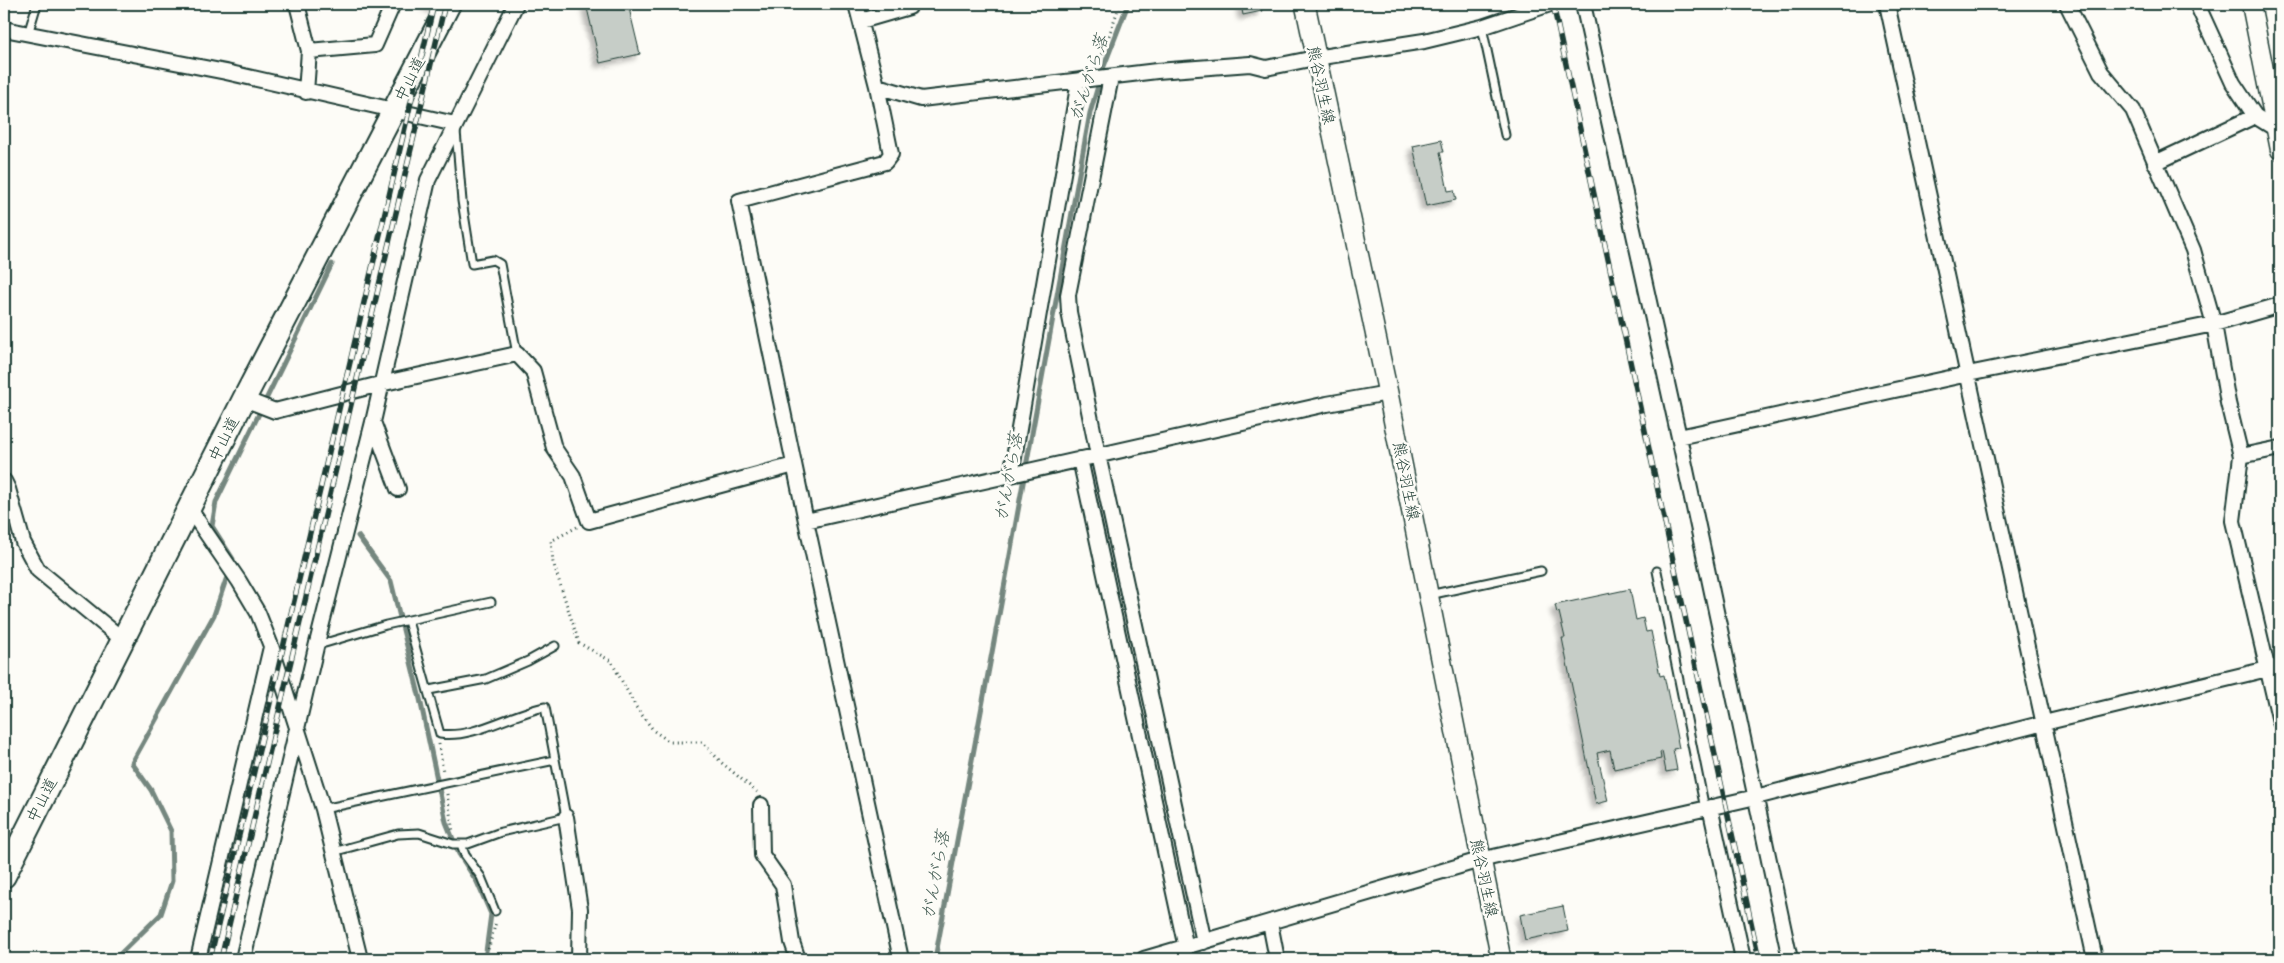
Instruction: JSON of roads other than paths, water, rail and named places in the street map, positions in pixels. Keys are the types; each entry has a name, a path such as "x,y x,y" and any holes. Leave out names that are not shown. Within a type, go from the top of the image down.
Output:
{"highway":[{"name":"中山道","path":"4,876 189,508 250,402 395,109 450,4"}],"main road":[{"name":"熊谷羽生線","path":"1305,4 1388,393 1501,959"}],"street":[{"path":"297,4 309,50 306,92"},
{"path":"309,50 375,45 393,4"},
{"path":"243,959 256,896 317,643 373,422 380,384 428,180 516,4"},
{"path":"856,4 877,86 891,154 886,162 739,201 901,959"},
{"path":"861,22 909,7 908,4"},
{"path":"877,86 921,99 1157,71 1250,64 1266,68 1315,58 1424,41 1482,27 1550,4"},
{"path":"1583,4 1679,437 1790,959"},
{"path":"1888,4 2095,959"},
{"path":"2067,4 2101,72 2133,110 2193,250 2214,324 2228,403 2240,456 2233,520 2275,668 2280,722"},
{"path":"2197,4 2233,83 2255,116 2276,129"},
{"path":"2251,4 2275,102 2276,129 2280,150"},
{"path":"4,29 226,72 306,92 395,109 455,124"},
{"path":"1111,77 1067,295 1098,456 1204,942"},
{"path":"1012,475 1045,292 1079,80"},
{"path":"2155,162 2255,116"},
{"path":"1045,292 1067,295"},
{"path":"1679,437 1968,374 2214,324 2280,304"},
{"path":"250,402 273,410 517,354 533,371 554,448 573,476 589,521 794,465"},
{"path":"806,521 1327,404 1388,393"},
{"path":"373,422 398,489"},
{"path":"2240,456 2280,448"},
{"path":"1080,459 1186,948"},
{"path":"4,481 23,542 38,570 122,639"},
{"path":"189,508 258,613 271,646 322,809 360,959"},
{"path":"198,959 271,646"},
{"path":"1144,959 1480,860 1756,797 2044,722 2275,668"},
{"path":"761,805 762,855 783,885 792,942 798,959"},
{"path":"1707,808 1743,959"},
{"path":"566,817 580,909 579,959"},
{"path":"1270,923 1277,959"}],"lane":[{"path":"28,34 37,4"},
{"path":"1482,27 1505,135"},
{"path":"455,124 462,200 472,264 493,260 500,264 517,354"},
{"path":"1429,594 1541,571"},
{"path":"1657,571 1707,808"},
{"path":"317,643 325,643 491,602"},
{"path":"333,852 398,834 419,833 456,844 468,844 501,832 566,817 545,707 534,709 500,722 450,735 440,734 408,621"},
{"path":"429,690 486,679 528,661 555,646"},
{"path":"322,809 555,760"},
{"path":"456,844 481,877 495,912"}],"waterway":[{"name":"がんがら落","path":"935,959 1090,113 1104,66 1128,4"},
{"path":"115,959 161,914 172,881 171,831 151,790 132,763 214,615 233,559 212,526 216,502 332,264"},
{"path":"358,536 391,581 420,699 446,822 459,854 477,882 491,914 485,959"}],"railway":[{"path":"210,959 434,4"},
{"path":"221,959 445,4"},
{"path":"1553,4 1759,959"}]}
